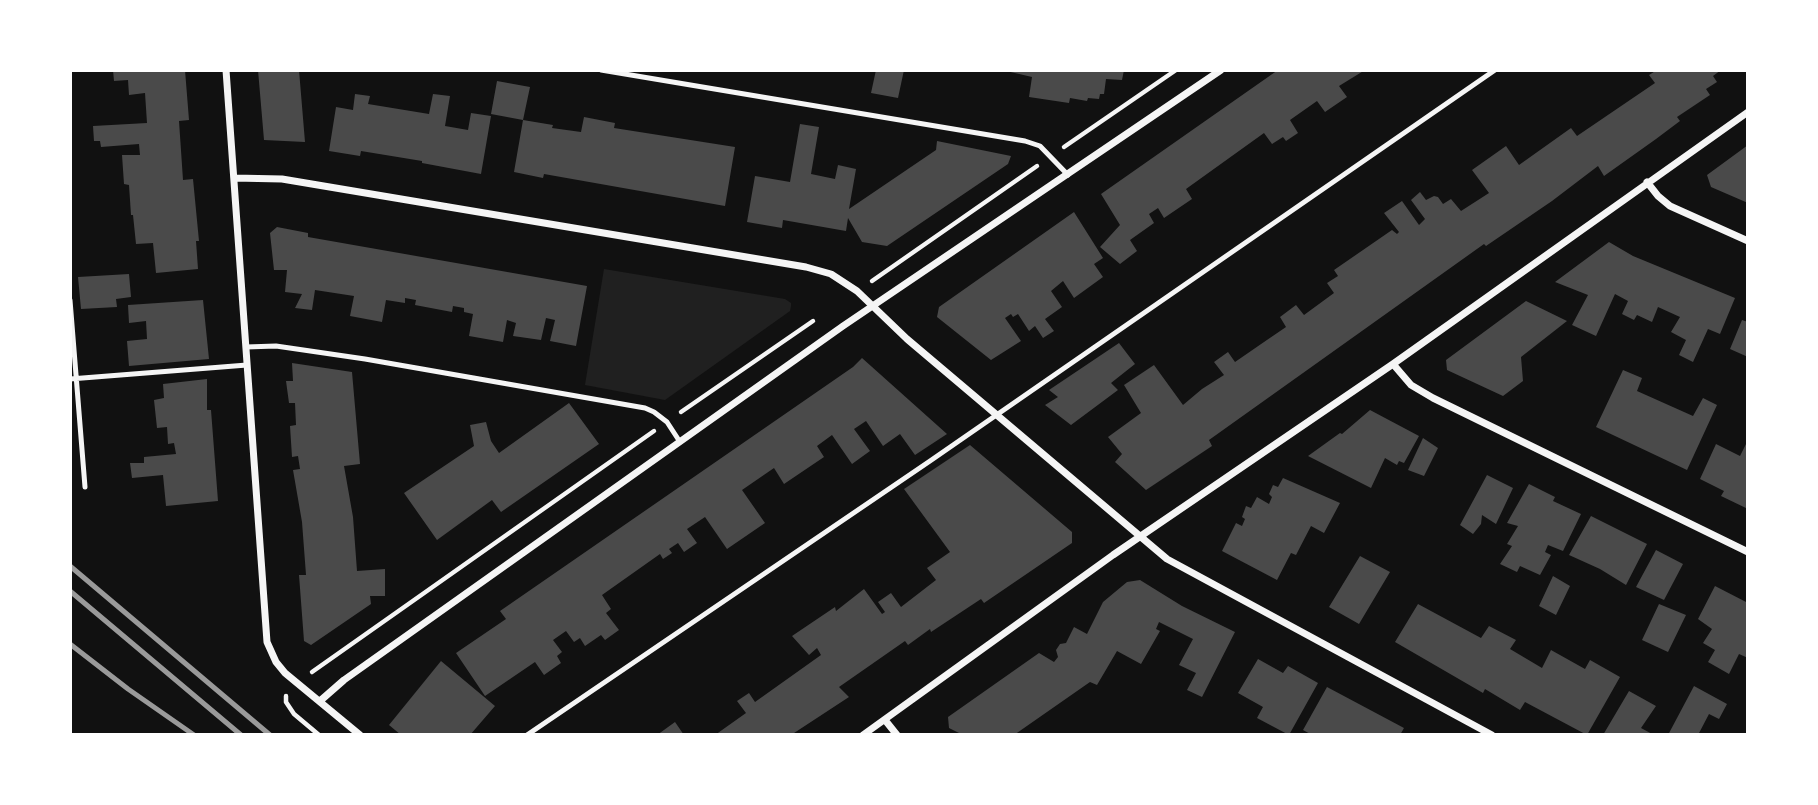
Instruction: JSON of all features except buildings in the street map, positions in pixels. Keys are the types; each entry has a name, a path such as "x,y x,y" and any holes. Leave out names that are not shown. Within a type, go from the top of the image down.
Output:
{"street":[{"path":"226,70 267,642 276,662 285,673 360,735"},
{"path":"320,701 344,680 873,305 1222,70"},
{"path":"863,735 1748,111"},
{"path":"234,178 282,179 806,267 831,274 857,291 907,340 1167,559 1492,735"},
{"path":"1647,182 1670,206 1748,241"},
{"path":"1392,364 1411,385 1433,398 1748,552"},
{"path":"885,720 897,735"}],"lane":[{"path":"601,70 1025,141 1040,146 1068,175"},
{"path":"527,735 1495,70"},
{"path":"70,300 73,379 85,487"},
{"path":"246,346 276,346 365,359 645,408 667,422 680,442"},
{"path":"73,379 247,365"}],"path":[{"path":"1084,133 1176,70"},
{"path":"895,265 1012,183"},
{"path":"703,397 822,315"},
{"path":"326,661 631,447"},
{"path":"287,692 285,697 289,708 319,735"}],"shaded area":[{"path":"604,269 785,299 791,303 790,311 665,400 585,385"}],"railway":[{"path":"70,566 270,735"},
{"path":"70,591 241,735"},
{"path":"70,644 194,735"}]}
